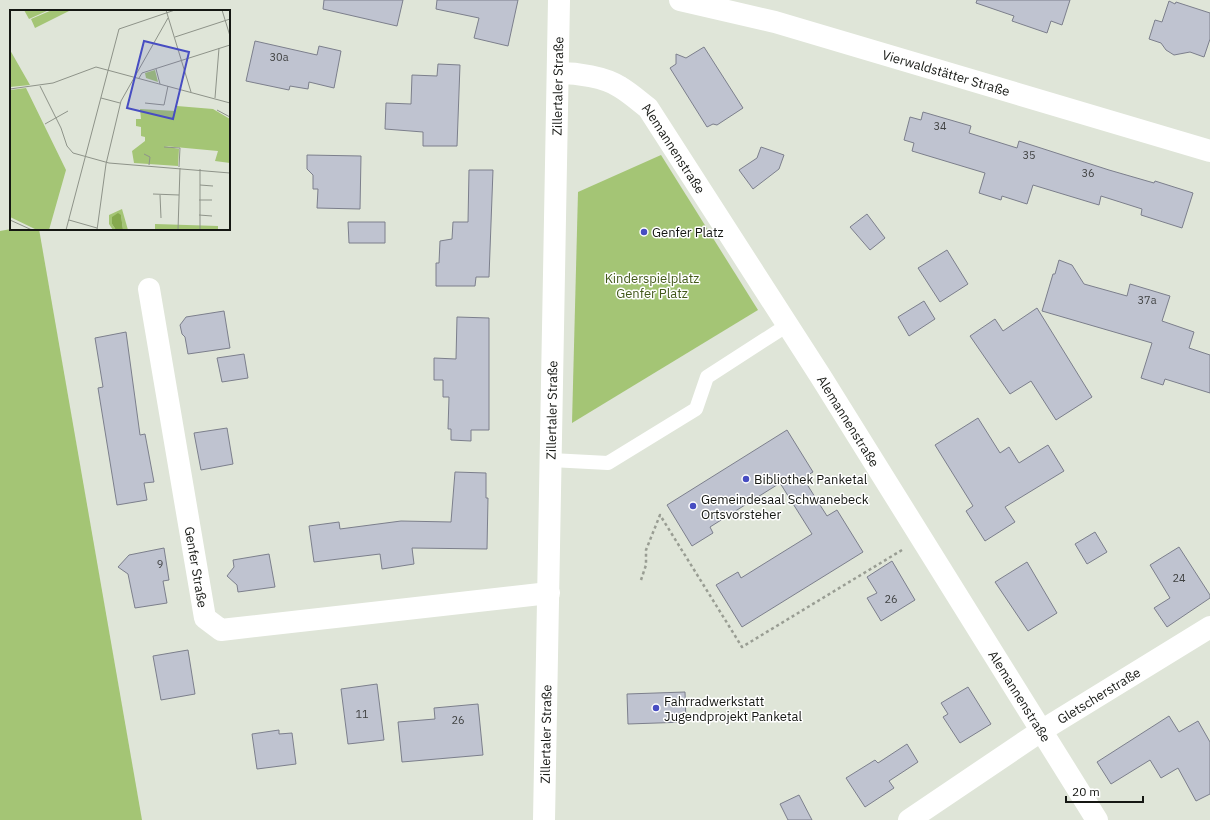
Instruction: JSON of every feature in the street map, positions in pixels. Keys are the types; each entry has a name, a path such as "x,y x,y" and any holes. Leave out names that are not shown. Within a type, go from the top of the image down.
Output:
{"street":[{"name":"Zillertaler Straße","path":"544,820 549,593 550,460 559,73 559,0"},
{"name":"Vierwaldstätter Straße","path":"680,0 775,22 1210,151"},
{"name":"Alemannenstraße","path":"559,73 574,73 619,86 648,108 786,326 821,377 1097,820"},
{"name":"Genfer Straße","path":"149,289 205,618 221,630 549,593"},
{"name":"Gletscherstraße","path":"908,820 1041,731 1210,628"}],"lane":[{"path":"550,460 608,462 696,410 707,377 786,326"}],"path":[{"path":"641,580 646,564 646,550 660,515 742,647 921,538"}],"green space":[{"name":"Kinderspielplatz Genfer Platz","path":"661,155 758,310 572,423 578,192"},
{"path":"10,229 39,230 142,820 0,820 0,231"}],"building":[{"path":"324,0 403,0 397,26 323,9"},
{"path":"437,0 518,0 508,46 474,38 479,18 436,9"},
{"path":"977,0 1070,0 1062,25 1051,21 1047,33 1012,21 1014,16 976,3"},
{"path":"1169,1 1210,13 1210,39 1204,57 1190,52 1174,55 1166,50 1161,43 1149,39 1155,20 1162,22"},
{"path":"255,41 317,55 319,46 341,51 334,88 309,82 308,89 290,86 289,90 246,81"},
{"path":"704,47 743,108 717,125 713,124 707,127 670,68 676,64 676,54 686,58"},
{"path":"438,64 460,65 457,146 423,146 423,132 385,129 386,103 411,104 412,75 437,76"},
{"path":"923,112 971,126 969,133 1017,148 1019,141 1109,170 1154,183 1155,181 1193,193 1182,228 1141,215 1142,209 1101,196 1099,205 1033,185 1027,204 1002,196 1001,200 979,193 985,173 912,151 914,143 904,140 910,117 921,120"},
{"path":"761,147 784,155 779,169 753,189 739,170 757,158"},
{"path":"307,155 361,156 360,209 317,208 318,189 313,189 313,175 307,169"},
{"path":"469,170 493,170 489,277 476,277 475,286 436,286 436,263 439,263 440,241 452,239 453,222 468,222"},
{"path":"867,214 885,238 870,250 850,227"},
{"path":"348,222 385,222 385,243 349,243"},
{"path":"947,250 968,284 940,302 918,268"},
{"path":"1059,260 1072,265 1084,284 1127,296 1130,284 1170,296 1162,321 1194,332 1189,348 1210,355 1210,393 1165,379 1163,385 1141,378 1152,343 1042,311 1053,274 1055,274"},
{"path":"924,301 935,319 909,336 898,317"},
{"path":"1037,308 1092,397 1056,420 1031,381 1010,394 970,336 995,319 1003,331"},
{"path":"224,311 230,348 188,354 185,337 182,334 180,325 186,317"},
{"path":"457,317 489,318 489,430 471,430 471,441 451,440 451,429 448,429 449,397 443,397 443,380 434,380 434,358 456,359"},
{"path":"126,332 140,435 145,434 154,482 144,483 147,500 117,505 98,388 103,387 95,338"},
{"path":"244,354 248,378 222,382 217,358"},
{"path":"978,418 1000,453 1009,447 1019,463 1048,445 1064,471 1005,507 1015,522 985,541 966,511 973,506 935,445"},
{"path":"227,428 233,464 201,470 194,433"},
{"path":"787,430 813,472 803,478 827,516 837,510 863,552 742,627 716,585 738,572 741,578 812,534 780,483 710,527 713,533 692,546 667,505"},
{"path":"455,472 486,473 486,498 488,498 487,549 412,548 414,564 382,569 380,554 314,562 309,526 339,522 340,529 401,521 451,522"},
{"path":"1095,532 1107,552 1087,564 1075,544"},
{"path":"1179,547 1210,595 1210,598 1167,627 1154,608 1170,598 1150,565"},
{"path":"164,548 169,580 163,581 167,603 135,608 128,574 118,567 129,555"},
{"path":"269,554 275,587 238,592 237,585 227,576 234,567 233,560"},
{"path":"892,561 915,600 881,621 867,598 877,593 867,577"},
{"path":"1027,562 1057,613 1028,631 995,582"},
{"path":"188,650 195,694 161,700 153,656"},
{"path":"377,684 384,740 348,744 341,689"},
{"path":"968,687 991,724 960,743 943,717 948,714 941,703"},
{"name":"Fahrradwerkstatt Jugendprojekt Panketal","path":"685,692 686,722 628,724 627,694"},
{"path":"478,704 483,755 402,762 398,722 435,719 434,708"},
{"path":"1169,716 1179,732 1198,721 1210,742 1210,794 1196,801 1178,768 1161,778 1150,760 1111,784 1097,762"},
{"path":"279,730 279,734 292,733 296,764 257,769 252,734"},
{"path":"907,744 918,762 889,781 894,788 865,807 846,778 875,760 878,763"},
{"path":"799,795 812,820 788,820 780,804"}],"place":[{"name":"Genfer Platz","path":"644,232"},
{"name":"Bibliothek Panketal","path":"746,479"},
{"name":"Gemeindesaal Schwanebeck Ortsvorsteher","path":"693,506"},
{"name":"Fahrradwerkstatt Jugendprojekt Panketal","path":"656,708"}]}
